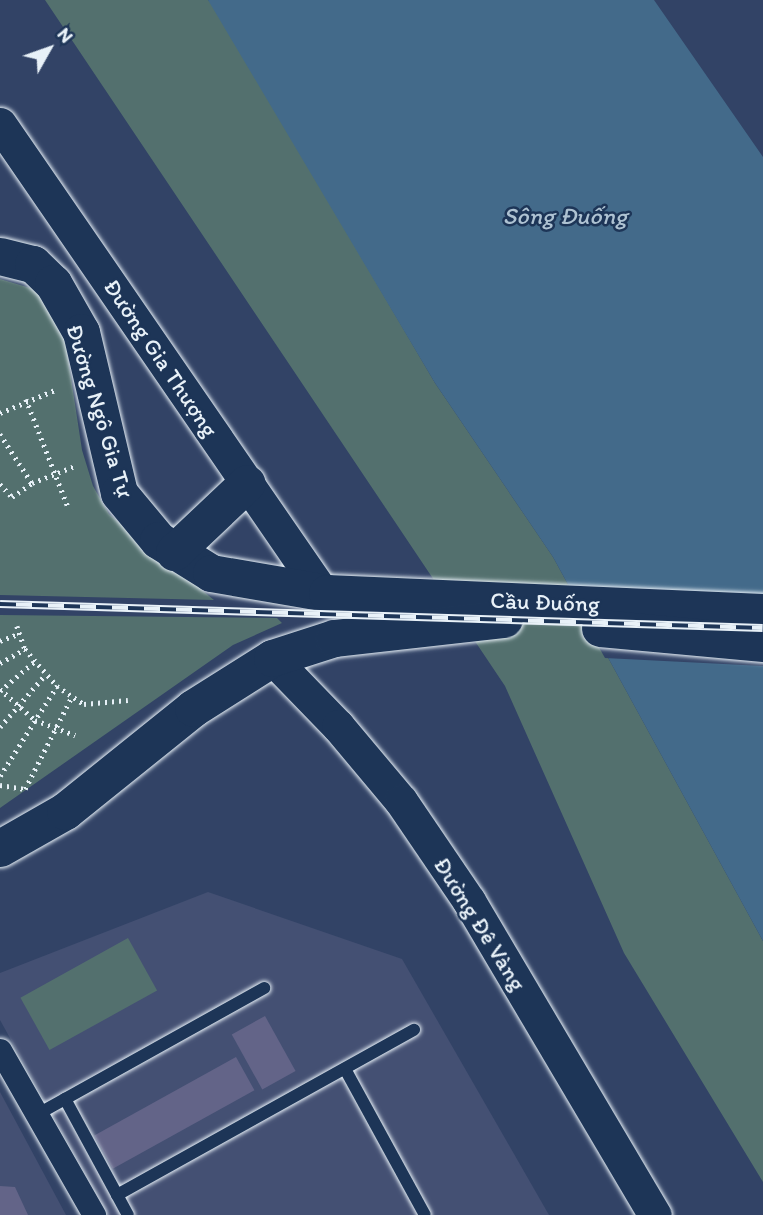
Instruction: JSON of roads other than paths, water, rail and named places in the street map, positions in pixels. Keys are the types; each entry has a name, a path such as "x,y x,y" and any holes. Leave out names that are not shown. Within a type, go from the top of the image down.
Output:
{"main road":[{"name":"Đường Gia Thượng","path":"0,124 324,592"},
{"name":"Đường Ngô Gia Tự","path":"0,256 33,264 53,283 81,332 119,493 135,516 174,552 211,573 324,592"},
{"path":"174,552 247,483"},
{"name":"Cầu Đuống","path":"324,592 763,612"},
{"name":"Cầu Đuống","path":"272,659 334,638 501,619 763,643"},
{"path":"0,848 65,811 193,708 272,659"},
{"name":"Đường Đê Vàng","path":"272,659 338,726 401,801 469,901 655,1215"}],"street":[{"path":"0,1050 94,1215"}],"lane":[{"path":"38,1114 264,988"},
{"path":"117,1195 414,1030"},
{"path":"345,1069 425,1215"},
{"path":"65,1099 128,1215"}],"water":[{"name":"Sông Đuống","path":"208,0 654,0 763,157 763,941 553,557 435,383"}],"railway":[{"path":"0,604 763,628"}]}
